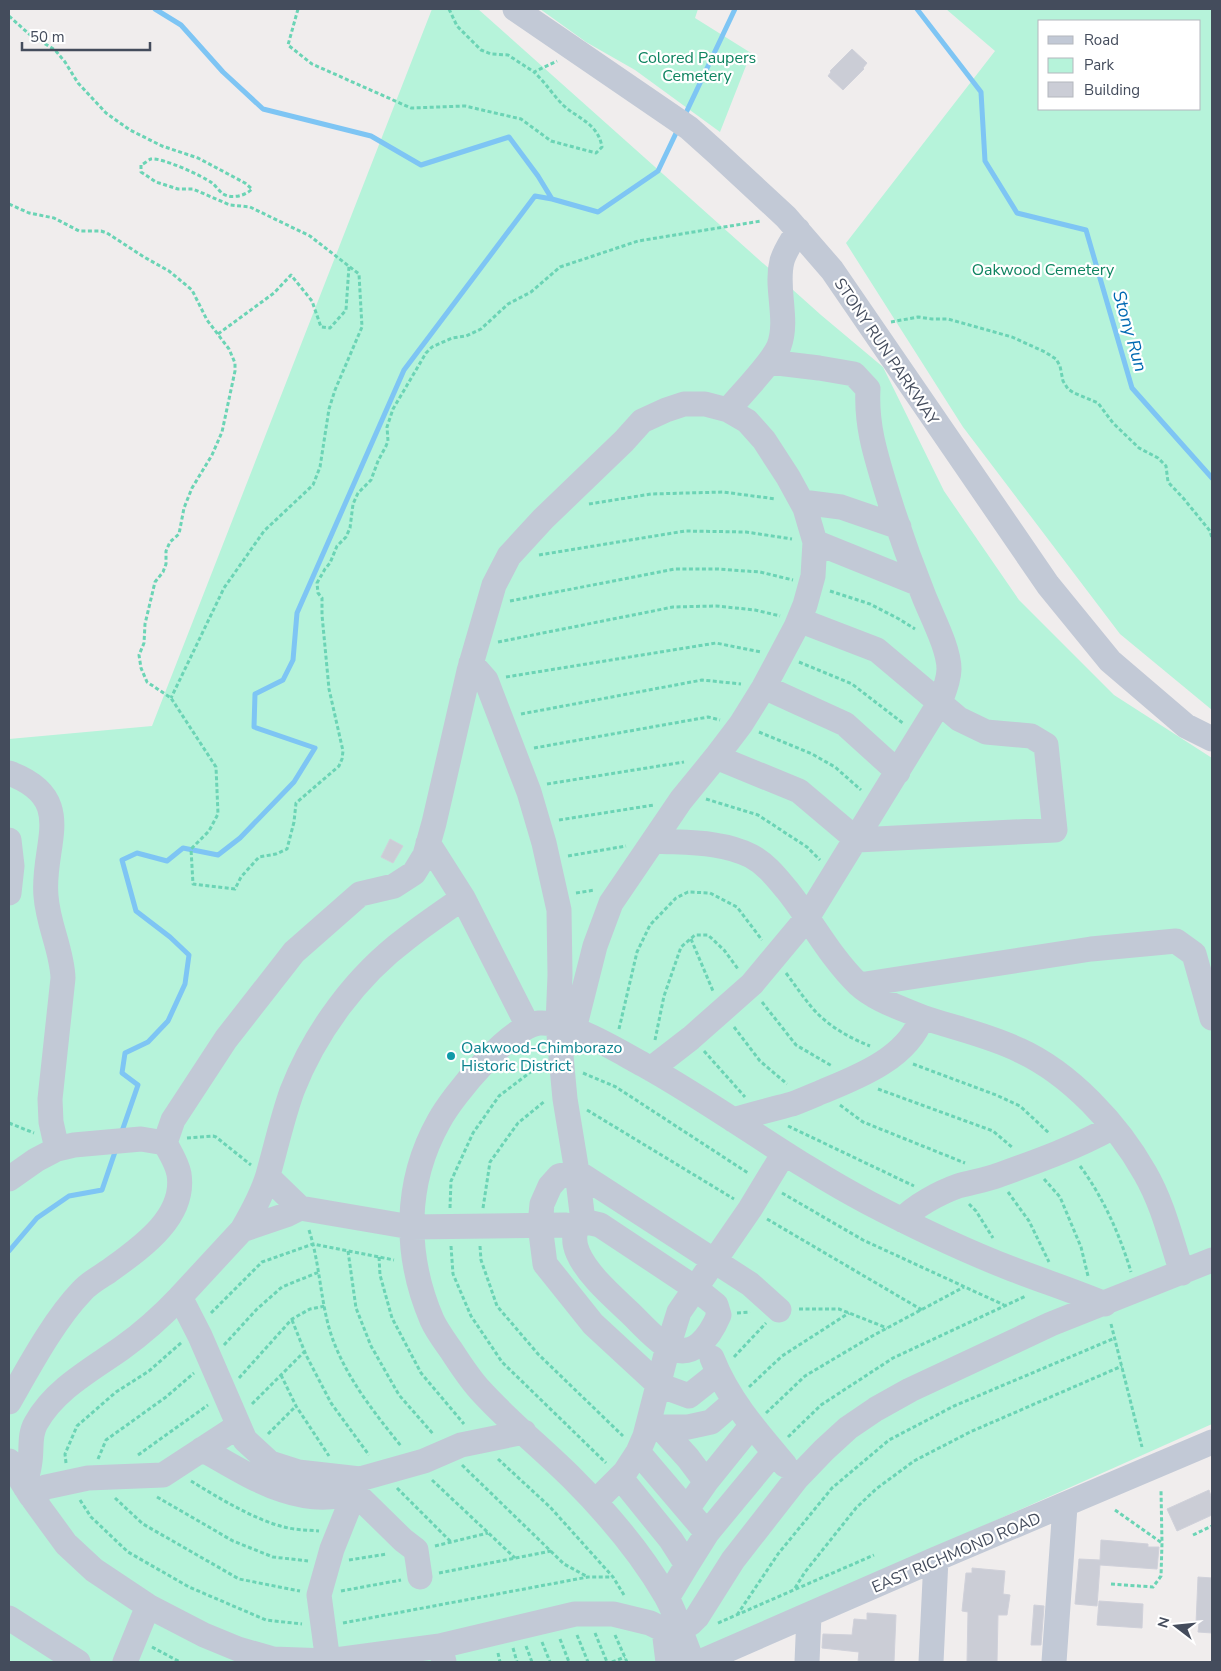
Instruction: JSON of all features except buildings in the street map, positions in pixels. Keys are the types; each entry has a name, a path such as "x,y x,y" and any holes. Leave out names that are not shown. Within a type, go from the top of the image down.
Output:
{"street":[{"name":"STONY RUN PARKWAY","path":"515,9 688,128 792,223 832,270 1048,585 1110,661 1186,726 1212,739"},
{"path":"728,410 769,362 778,346 782,329 780,275 792,223"},
{"path":"651,1069 691,1038 752,984 807,918 920,736 940,702 948,680 949,669 945,649 898,527 873,446 868,418 868,389 854,374 769,362"},
{"path":"9,1402 50,1334 82,1290 140,1248 158,1232 168,1217 178,1191 179,1176 173,1120 226,1039 294,952 360,894 394,886 414,873 428,843 477,663 488,605 494,585 509,556 543,519 624,441 642,421 684,404 705,404 728,410 747,421 764,440 788,477 805,508 815,542 813,576 799,620 764,687 741,724 681,800 611,903 566,1027"},
{"path":"802,502 841,507 898,527"},
{"path":"815,542 919,584"},
{"path":"716,757 799,792 857,840 1055,830 1046,745 1031,736 986,732 959,719 877,650 799,620"},
{"path":"242,1230 286,1215 412,1227 566,1225 580,1224 600,1224 695,1288 716,1305 719,1315 705,1341 693,1348 682,1350 668,1347 606,1290 578,1253 575,1242 575,1235 580,1224 577,1172 565,1098 566,1027 560,966 559,910 548,860 527,787 477,663"},
{"path":"764,687 845,724 898,772"},
{"path":"9,773 22,778 39,790 46,801 52,825 45,894 48,912 63,965 50,1099 51,1122 57,1149"},
{"path":"9,840 12,866 9,893"},
{"path":"654,841 726,846 752,856 770,870 847,972 859,985 878,997 922,1017 1000,1042 1038,1059 1059,1074 1081,1092 1113,1127 1145,1173 1167,1224 1182,1273"},
{"path":"428,843 463,898 528,1026"},
{"path":"28,1492 32,1434 44,1413 65,1388 143,1332 162,1316 242,1230 252,1214 261,1172 277,1137 292,1091 321,1032 342,1003 362,978 384,957 406,938 463,898"},
{"path":"859,985 1091,949 1176,941 1194,954 1212,1018"},
{"path":"733,1120 794,1103 854,1079 882,1063 902,1047 918,1027 922,1017"},
{"path":"693,1662 675,1633 668,1598 640,1556 573,1479 480,1390 457,1360 434,1324 421,1291 412,1227 412,1202 418,1174 429,1139 441,1116 456,1094 504,1044 528,1026 539,1023 566,1027 651,1069 784,1153 867,1202 902,1220 1010,1268 1105,1304"},
{"path":"902,1220 910,1211 945,1192 1043,1159 1095,1137 1113,1127"},
{"path":"9,1179 36,1160 57,1149 74,1145 141,1139 174,1141"},
{"path":"595,1502 620,1477 635,1458 645,1436 655,1425 659,1385 668,1347 680,1312 750,1209 784,1153"},
{"path":"261,1172 304,1217"},
{"path":"689,1396 659,1385 593,1324 544,1264 540,1225 542,1204 550,1186 559,1176 577,1172 750,1284 779,1310"},
{"path":"668,1662 675,1633 691,1623 697,1616 733,1560 797,1478 848,1428 876,1409 910,1390 1051,1324 1212,1260"},
{"path":"180,1297 200,1336 245,1440 270,1463 298,1472 360,1480 403,1540 416,1550 420,1577"},
{"path":"705,1341 718,1373 734,1402 797,1478"},
{"path":"689,1396 718,1373"},
{"path":"686,1456 699,1424 689,1396"},
{"path":"655,1425 699,1424 734,1402"},
{"path":"28,1492 88,1478 163,1475 237,1423"},
{"path":"655,1425 686,1456 706,1482"},
{"path":"687,1509 752,1425"},
{"path":"202,1449 280,1491 320,1498 341,1497 360,1480 414,1463 461,1445 524,1432"},
{"name":"EAST RICHMOND ROAD","path":"700,1662 1212,1442"},
{"path":"638,1452 707,1533"},
{"path":"668,1598 686,1565 707,1533 774,1452"},
{"path":"9,1461 28,1492 66,1544 94,1570 148,1606 204,1635 273,1659 328,1662 442,1654 575,1614 614,1614 650,1623 675,1633"},
{"path":"620,1477 670,1540 686,1565"},
{"path":"328,1662 319,1595 327,1563 360,1480"},
{"path":"1054,1662 1065,1506"},
{"path":"931,1662 936,1559"},
{"path":"124,1662 148,1606"},
{"path":"807,1662 809,1615"},
{"path":"9,1618 78,1662"}],"path":[{"path":"298,9 288,45 312,64 411,108 465,106 521,119 550,142 596,153 602,147 600,137 587,121 564,106 534,72 508,55 491,54 481,50 457,26 449,9"},
{"path":"9,16 29,34 55,50 78,83 106,114 130,130 162,146 198,158 245,183 252,189 247,194 239,196 224,194 212,183 196,173 152,159 141,165 141,172 146,177 178,189 193,189 230,205 250,207 310,236 359,274 362,326 329,409 320,468 313,485 264,531 224,588 171,698"},
{"path":"534,72 578,52"},
{"path":"9,204 29,213 54,218 79,231 101,231 107,233 144,258 169,271 192,290 208,320 229,349 235,363 222,432 212,455 192,488 184,508 179,534 170,542 166,551 166,564 155,582 145,624 144,644 139,655 141,668 147,682 171,698 216,767 218,814 209,831 191,850 193,884 235,890 241,877 259,857 276,854 286,849 294,822 296,803 339,766 342,760 343,751 329,689 322,598 318,593 317,583 330,563 337,546 346,537 350,528 353,504 358,493 371,480 378,460 388,441 387,427 393,409 426,353 432,347 452,338 466,336 480,329 508,304 531,292 560,267 638,241 792,223"},
{"path":"218,334 274,293 291,274 312,301 321,327 330,328 346,310 350,266"},
{"path":"870,325 918,317 948,319 1012,337 1045,352 1056,359 1060,366 1063,381 1068,389 1098,403 1113,423 1139,448 1158,458 1166,466 1168,482 1210,531 1212,538"},
{"path":"588,504 651,494 723,492 802,502"},
{"path":"507,560 686,531 746,532 815,542"},
{"path":"488,605 675,569 718,569 760,572 870,604 899,619 945,649"},
{"path":"477,663 673,608 716,606 745,609 799,620"},
{"path":"477,663 716,643 781,655 852,684 920,736"},
{"path":"500,717 702,680 764,687"},
{"path":"527,787 716,757"},
{"path":"548,860 654,841"},
{"path":"556,896 622,886"},
{"path":"691,1038 759,1112 888,1174 945,1192 976,1211 1010,1268"},
{"path":"9,1123 37,1134"},
{"path":"174,1141 216,1137 261,1172"},
{"path":"304,1217 313,1244 328,1325 343,1362 371,1409 414,1463 515,1558"},
{"path":"774,1452 821,1405 893,1358 1004,1305 1054,1285"},
{"path":"752,1425 805,1376 887,1328 964,1287"},
{"path":"1105,1304 1142,1447"},
{"path":"719,1315 801,1308 839,1309 887,1328"},
{"path":"718,1373 779,1310"},
{"path":"734,1402 782,1356 849,1313"},
{"path":"292,1319 305,1351 331,1403 360,1480"},
{"path":"737,1615 778,1554 832,1488 889,1440 954,1406 1115,1338"},
{"path":"237,1423 305,1351"},
{"path":"796,1588 805,1572 856,1508 876,1488 914,1461 970,1432 1122,1366"},
{"path":"281,1375 296,1406 360,1480 452,1542"},
{"path":"254,1448 296,1406"},
{"path":"172,1469 219,1498 265,1521 284,1527 338,1534"},
{"path":"1111,1584 1153,1587 1161,1576 1161,1490"},
{"path":"1115,1510 1162,1543"},
{"path":"1193,1535 1212,1526"},
{"path":"675,1633 737,1615 874,1554"},
{"path":"593,1629 607,1662"},
{"path":"576,1631 588,1662"},
{"path":"614,1632 627,1662"},
{"path":"540,1635 550,1662"},
{"path":"558,1635 569,1662"},
{"path":"150,1646 180,1662"},
{"path":"612,1662 625,1657"}],"green space":[{"path":"432,9 478,9 821,315 883,367 944,491 1019,600 1114,695 1212,758 1212,1424 699,1653 667,1662 9,1662 9,739 152,726"},
{"name":"Colored Paupers Cemetery","path":"540,9 698,9 695,18 751,53 720,132 635,70 586,42"},
{"name":"Oakwood Cemetery","path":"946,9 1212,9 1212,710 1120,634 963,427 846,243 995,51"}],"waterway":[{"path":"155,9 181,25 223,72 263,109 371,136 421,165 509,137 538,176 552,199 598,212 658,171 678,129"},
{"name":"Stony Run","path":"684,117 735,9"},
{"name":"Stony Run","path":"917,9 981,92 985,161 1017,213 1086,230 1132,388 1212,478"},
{"path":"121,1134 138,1085 122,1073 125,1053 148,1042 168,1021 185,984 189,955 170,937 136,911 122,860 137,853 167,861 183,848 218,855 240,838 294,782 315,748 254,727 255,694 283,680 293,660 297,613 404,370 535,196 552,199"},
{"path":"9,1251 37,1218 69,1196 102,1190 116,1149"}],"place":[{"name":"Oakwood-Chimborazo Historic District","path":"451,1056"}]}
